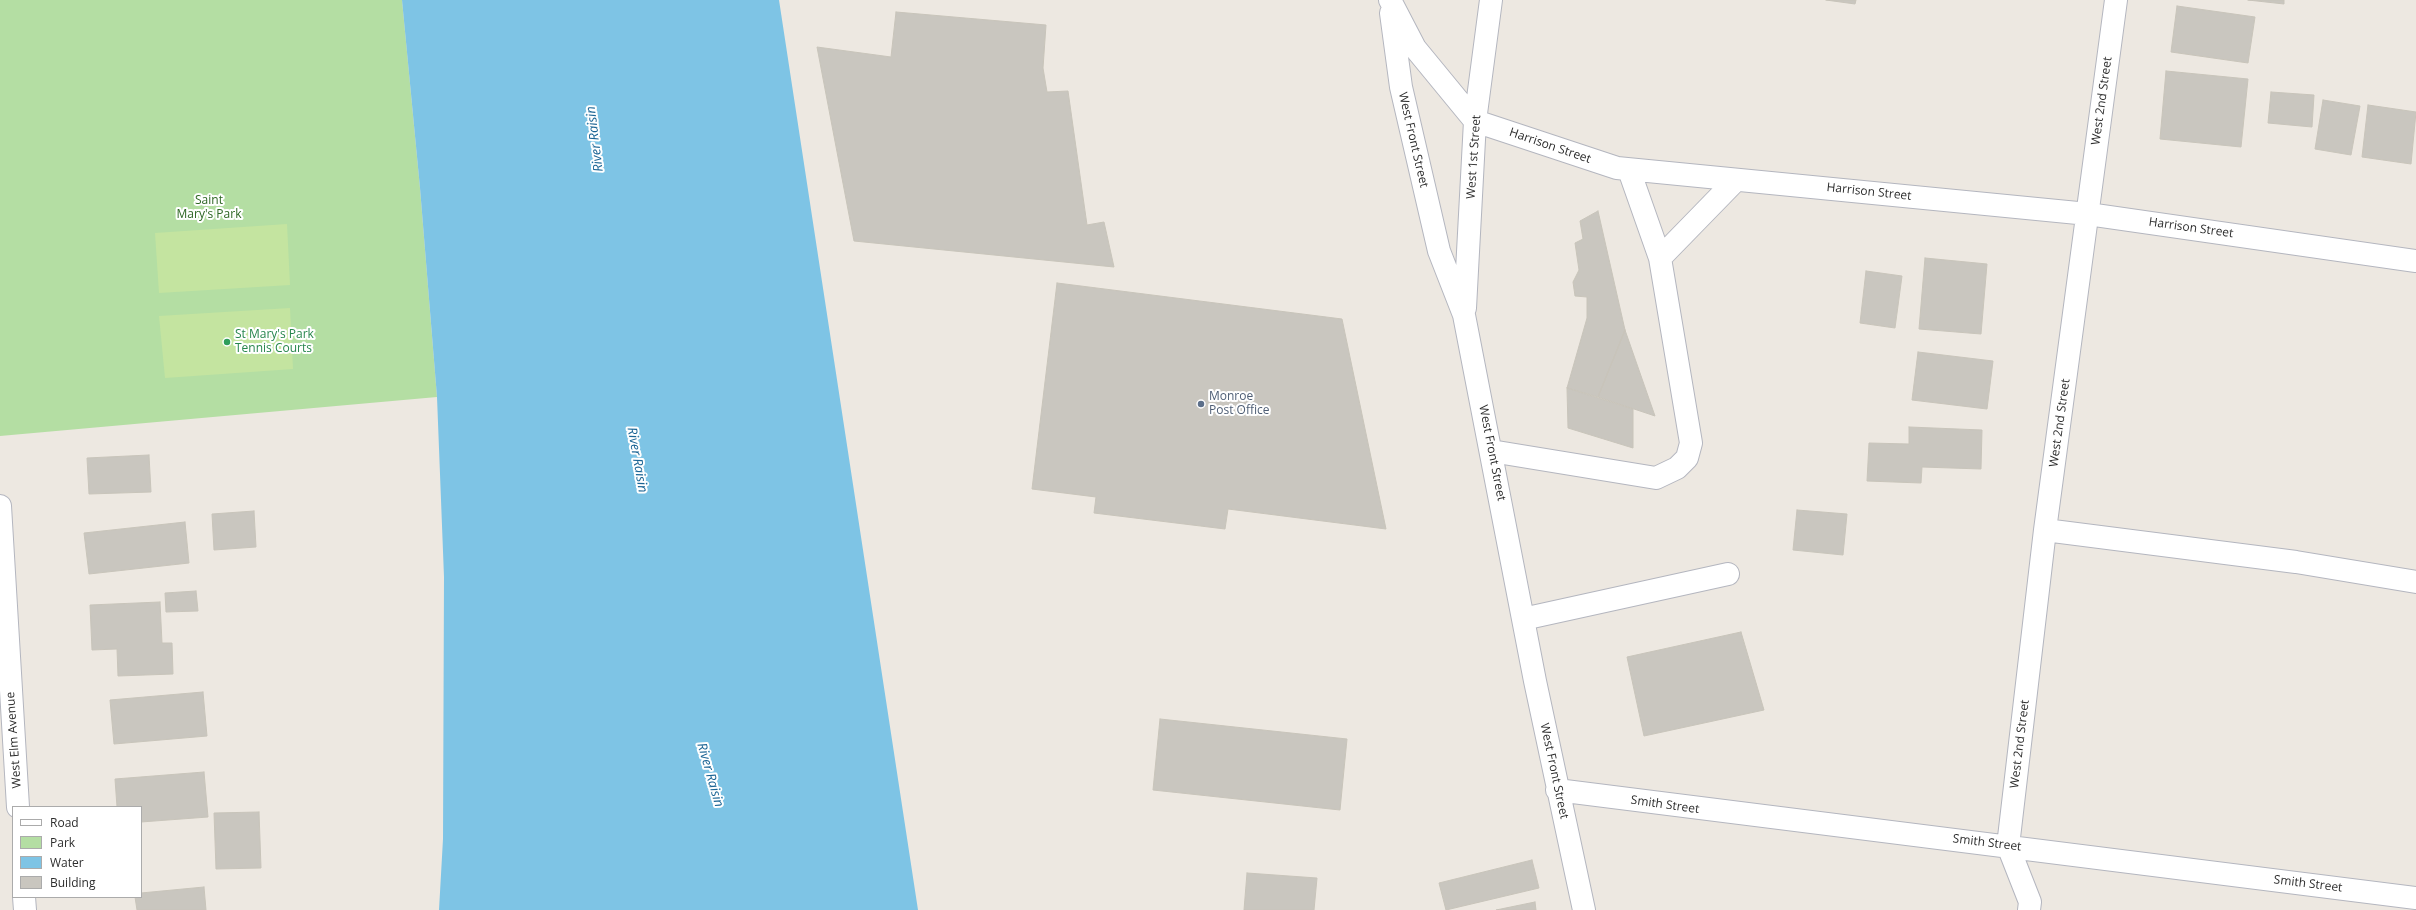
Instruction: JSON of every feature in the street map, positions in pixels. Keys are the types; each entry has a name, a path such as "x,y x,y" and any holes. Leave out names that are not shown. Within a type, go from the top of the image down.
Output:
{"street":[{"path":"1390,0 1415,48 1476,120"},
{"name":"West Front Street","path":"1390,0 1401,86 1439,251 1464,315 1523,619 1584,910"},
{"name":"West 1st Street","path":"1464,315 1476,120 1491,0"},
{"name":"West 2nd Street","path":"2008,846 2045,530 2116,0"},
{"name":"Harrison Street","path":"1476,120 1617,168 1629,170 2088,214 2416,261"},
{"path":"1491,451 1656,478 1677,468 1687,458 1691,443 1660,258 1629,170"},
{"path":"1660,258 1736,180"},
{"name":"West Elm Avenue","path":"0,506 3,598 18,806"},
{"path":"2045,530 2296,562 2416,582"},
{"path":"1523,619 1728,574"},
{"name":"Smith Street","path":"1558,790 1719,812 2008,846 2416,898"},
{"path":"2008,846 2030,902 2029,910"},
{"path":"24,898 25,910"}],"green space":[{"name":"Saint Mary's Park","path":"0,0 402,0 420,188 437,397 0,436"},
{"path":"287,224 290,285 159,293 155,233"},
{"name":"St Mary's Park Tennis Courts","path":"290,308 293,369 165,378 159,316"}],"water":[{"name":"River Raisin","path":"402,0 779,0 918,910 439,910 443,839 444,577 437,397 420,188"}],"building":[{"path":"1826,0 1856,0 1855,4"},
{"path":"2248,0 2284,0 2284,4"},
{"path":"2177,6 2255,17 2248,63 2171,52"},
{"path":"896,12 1046,25 1043,68 1047,92 1068,91 1087,225 1104,222 1114,267 854,241 817,47 891,57"},
{"path":"2166,71 2248,79 2241,147 2160,139"},
{"path":"2271,92 2314,95 2312,127 2268,123"},
{"path":"2323,100 2360,106 2351,155 2315,149"},
{"path":"2368,105 2416,112 2411,164 2362,157"},
{"path":"1598,211 1625,330 1598,397 1567,388 1587,318 1587,297 1575,296 1573,282 1579,270 1575,243 1583,239 1580,221"},
{"path":"1925,258 1987,264 1981,334 1919,329"},
{"path":"1866,271 1902,276 1895,328 1860,323"},
{"name":"Monroe Post Office","path":"1057,283 1342,319 1386,529 1228,509 1225,529 1094,513 1096,497 1032,489"},
{"path":"1625,330 1655,416 1598,397"},
{"path":"1918,352 1993,361 1987,409 1912,400"},
{"path":"1567,388 1633,409 1633,448 1568,428"},
{"path":"1909,427 1982,430 1981,469 1922,467 1921,483 1867,481 1869,443 1909,444"},
{"path":"149,455 151,492 89,494 87,458"},
{"path":"1797,510 1847,514 1843,555 1793,550"},
{"path":"254,511 256,547 214,550 212,514"},
{"path":"185,522 189,563 89,574 84,533"},
{"path":"196,591 198,611 166,612 165,593"},
{"path":"160,602 162,643 172,643 173,674 118,676 117,649 92,650 90,605"},
{"path":"1741,632 1764,710 1644,736 1627,657"},
{"path":"203,692 207,736 114,744 110,700"},
{"path":"1160,719 1347,739 1340,810 1153,790"},
{"path":"204,772 208,817 142,822 142,806 117,806 115,779"},
{"path":"259,812 261,868 216,869 214,813"},
{"path":"1532,860 1539,888 1446,910 1439,883"},
{"path":"1247,873 1317,878 1314,910 1244,910"},
{"path":"204,887 206,910 137,910 135,898 142,898 142,893"},
{"path":"1535,902 1536,910 1496,910"}],"place":[{"name":"St Mary's Park Tennis Courts","path":"227,342"},
{"name":"Monroe Post Office","path":"1201,404"}]}
